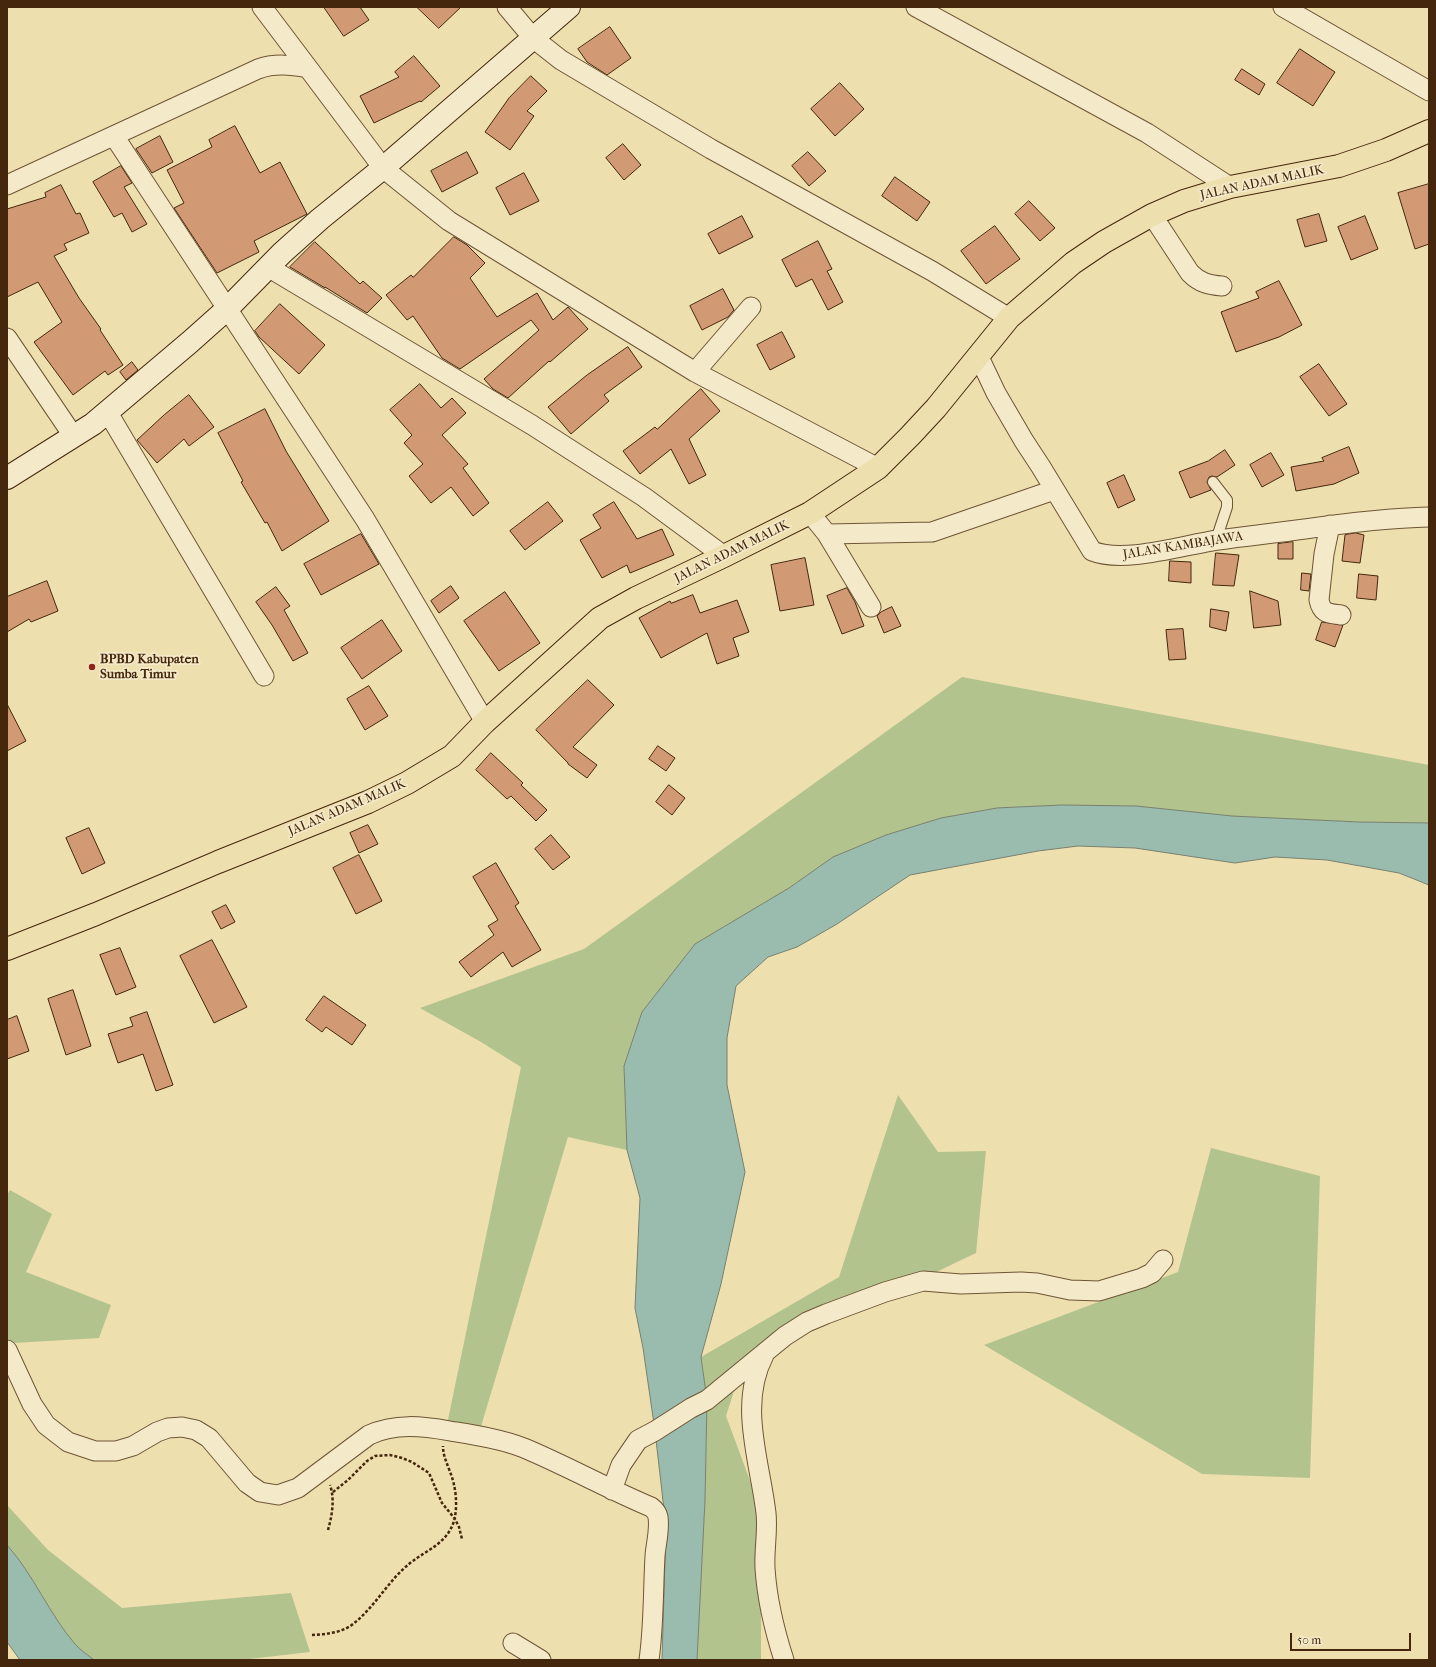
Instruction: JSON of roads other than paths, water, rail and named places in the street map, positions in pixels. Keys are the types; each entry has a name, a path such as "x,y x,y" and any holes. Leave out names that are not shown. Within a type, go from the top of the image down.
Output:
{"highway":[{"name":"JALAN ADAM MALIK","path":"7,949 368,802 407,783 452,756 485,722 600,618 636,598 810,513 878,468 910,436 1009,318 1073,263 1104,242 1152,215 1184,201 1230,187 1339,166 1386,150 1429,131"}],"street":[{"path":"262,7 383,168 449,221 695,372 878,468"},
{"path":"507,7 534,38 561,60 698,141 932,271 1009,318"},
{"path":"7,478 93,424 227,309 268,266 320,219 383,168 570,7"},
{"path":"916,7 1147,133 1230,187"},
{"path":"1283,7 1429,91"},
{"path":"7,185 258,69 269,65 289,64 308,68"},
{"path":"114,136 365,519 485,722"},
{"path":"1152,215 1190,273 1197,280 1210,285 1222,286"},
{"path":"268,266 532,425 644,497 724,556"},
{"path":"695,372 751,308"},
{"path":"7,338 74,437"},
{"name":"JALAN KAMBAJAWA","path":"978,355 996,393 1092,552 1101,555 1115,556 1158,551 1216,540 1330,525 1389,518 1429,517"},
{"path":"107,411 264,676"},
{"path":"827,534 932,532 1054,490"},
{"path":"810,513 827,534 871,607"},
{"path":"1330,525 1324,554 1319,600 1320,607 1325,612 1341,615"},
{"path":"612,1490 621,1465 638,1440 707,1400 785,1336 807,1322 826,1314 885,1292 923,1281 961,1284 1021,1282 1037,1283 1070,1290 1099,1291 1142,1278 1152,1273 1163,1260"},
{"path":"7,1350 32,1404 46,1425 68,1442 95,1451 116,1451 132,1446 157,1432 168,1428 182,1427 196,1430 209,1438 246,1482 260,1492 278,1495 298,1488 369,1435 382,1429 426,1427 491,1439 523,1448 651,1507 656,1511 658,1517 654,1611 649,1660"},
{"path":"766,1351 758,1366 754,1380 752,1394 752,1425 766,1513 765,1566 768,1598 773,1624 784,1660"},
{"path":"513,1643 541,1660"}],"lane":[{"path":"1214,482 1227,500 1227,507 1216,540"}],"place":[{"name":"BPBD Kabupaten Sumba Timur","path":"92,667"}]}
